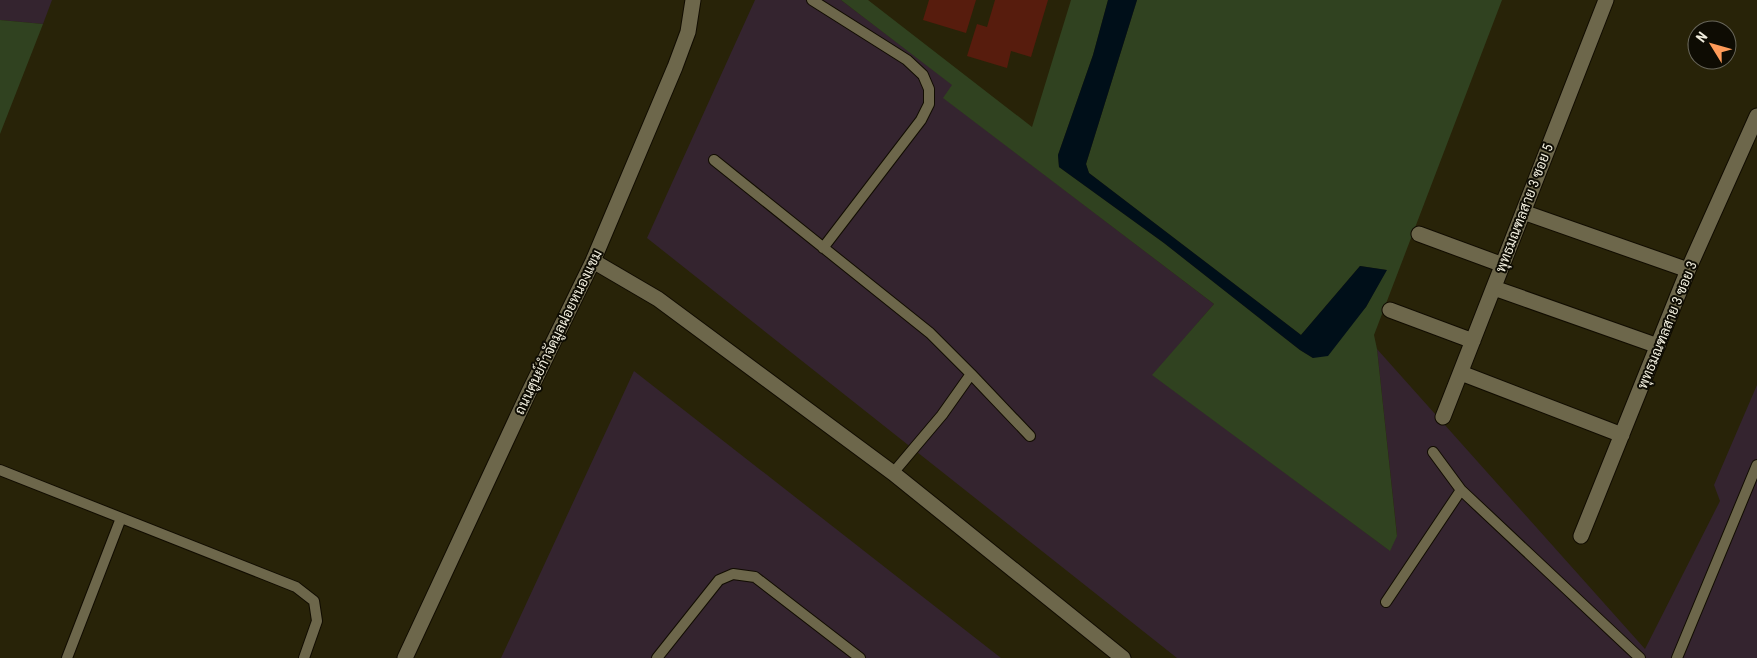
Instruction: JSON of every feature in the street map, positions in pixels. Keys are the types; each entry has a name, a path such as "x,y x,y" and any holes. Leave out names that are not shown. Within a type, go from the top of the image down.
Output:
{"street":[{"name":"ถนนศูนย์กำจัดมูลฝอยหนองแขม","path":"405,658 527,396 593,261 675,67 688,32 693,0"},
{"name":"พุทธมณฑลสาย 3 ซอย 5","path":"1443,417 1606,0"},
{"name":"พุทธมณฑลสาย 3 ซอย 3","path":"1581,536 1688,270 1757,116"},
{"path":"1523,212 1688,270"},
{"path":"1419,234 1502,265"},
{"path":"593,261 658,299 893,473 1122,658"},
{"path":"1494,288 1658,346"},
{"path":"1390,310 1473,341"},
{"path":"1460,373 1622,436"}],"lane":[{"path":"812,0 907,60 924,75 928,89 929,104 921,120 823,248"},
{"path":"714,160 930,333 1030,436"},
{"path":"893,473 942,415 971,374"},
{"path":"1433,452 1461,490 1640,658"},
{"path":"1677,658 1757,465"},
{"path":"0,470 296,587 314,601 317,621 304,658"},
{"path":"1386,602 1461,490"},
{"path":"67,658 121,518"},
{"path":"657,658 719,580 733,574 755,577 860,658"}],"shaded area":[{"path":"0,0 52,0 43,24 0,20"},
{"path":"755,0 841,0 953,85 944,98 1214,304 1153,375 1389,550 1397,535 1377,349 1645,649 1720,501 1714,485 1757,385 1757,658 1177,658 647,238"},
{"path":"1108,0 1137,0 1086,164 1089,173 1301,335 1360,266 1387,270 1366,307 1328,356 1313,358 1300,350 1164,243 1059,167 1058,155 1093,55"},
{"path":"634,371 1001,658 501,658"}],"green space":[{"path":"841,0 868,0 1032,127 1071,0 1108,0 1093,55 1058,155 1059,167 1164,243 1300,350 1313,358 1366,307 1386,270 1360,266 1301,335 1089,173 1086,164 1137,0 1502,0 1374,335 1397,536 1390,551 1152,375 1214,304 943,98 952,85"},
{"path":"0,20 43,24 0,134"}],"building":[{"path":"929,0 976,0 966,33 923,20"},
{"path":"995,0 1048,0 1031,57 1011,51 1007,68 967,56 977,24 987,27"}]}
